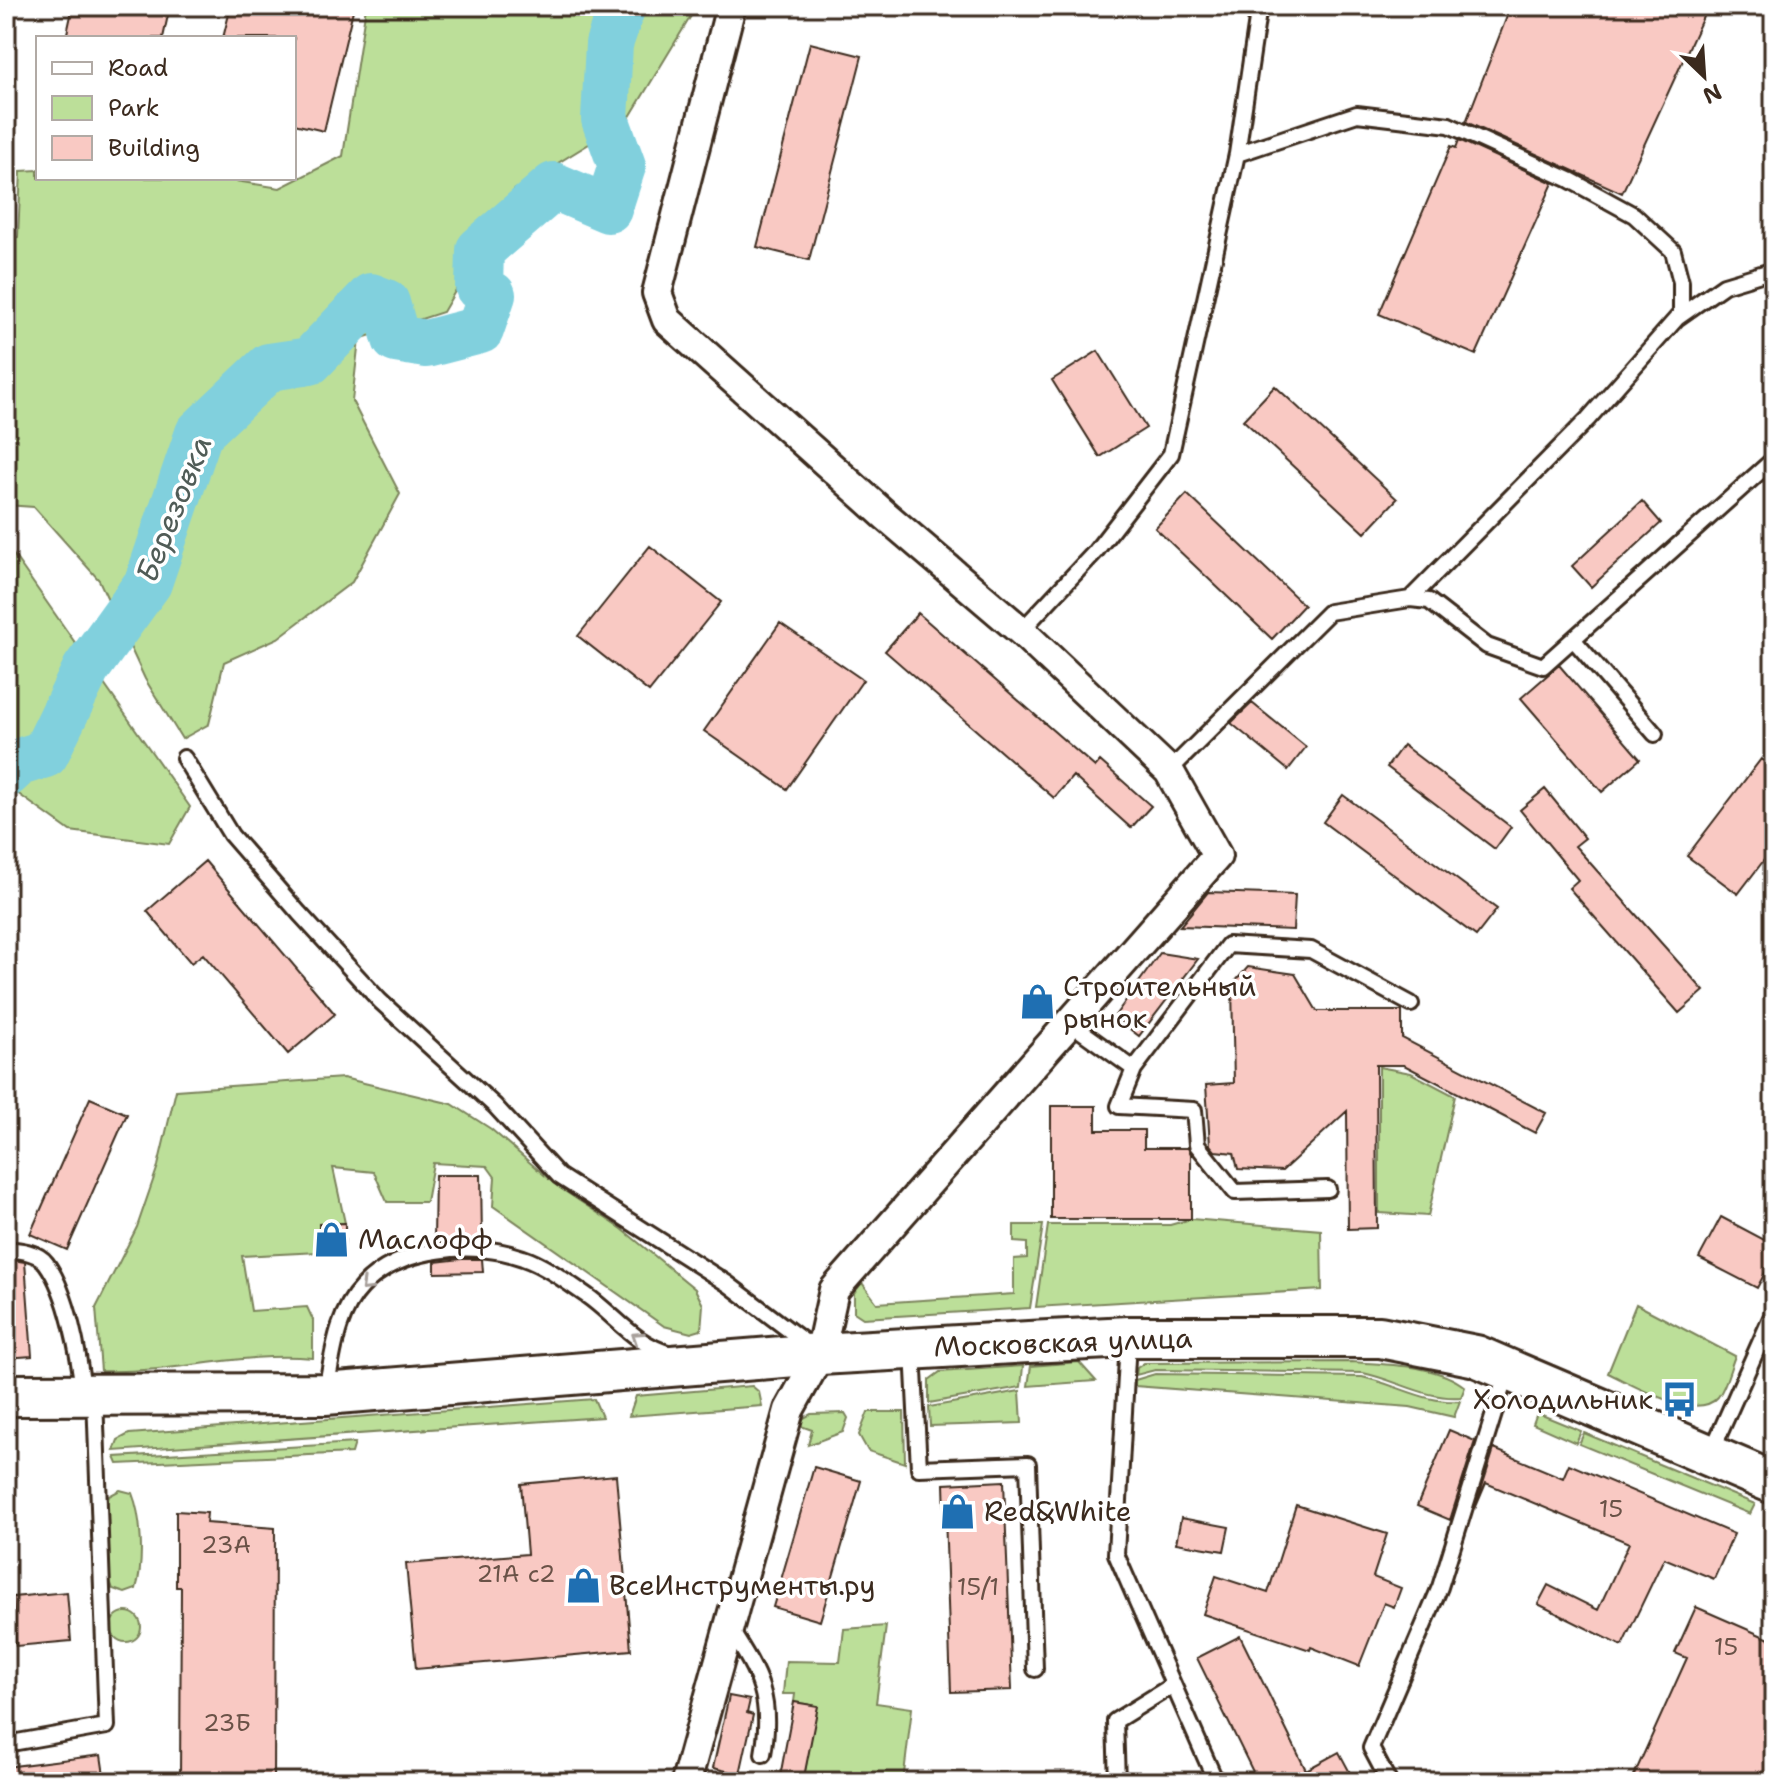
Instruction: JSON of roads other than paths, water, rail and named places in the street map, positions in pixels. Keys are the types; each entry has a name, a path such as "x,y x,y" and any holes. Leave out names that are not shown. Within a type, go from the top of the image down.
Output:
{"main road":[{"name":"Московская улица","path":"6,1395 325,1394 913,1348 1129,1337 1380,1337 1446,1347 1508,1368 1774,1483"}],"street":[{"path":"686,1782 789,1410 820,1354 834,1290 1217,856 1169,771 1021,631 886,516 667,320 657,293 731,6"}],"lane":[{"path":"1021,631 1095,552 1171,454 1237,154 1259,6"},
{"path":"1237,154 1357,114 1449,125 1570,180 1634,215 1673,251 1681,282 1681,315"},
{"path":"1410,599 1588,419 1681,315 1724,285 1774,270"},
{"path":"1169,771 1329,612 1410,599 1429,601 1487,646 1543,666 1774,459"},
{"path":"1573,639 1655,734"},
{"path":"184,758 231,835 299,913 380,1001 495,1106 559,1176 728,1284 820,1354"},
{"path":"1328,1189 1235,1192 1197,1145 1194,1110 1119,1106 1134,1069 1228,945 1311,950 1411,1004"},
{"path":"1070,1023 1134,1069"},
{"path":"6,1249 29,1252 46,1261 68,1317 89,1395 107,1726 6,1744"},
{"path":"325,1394 340,1321 362,1287 386,1269 434,1251 481,1250 524,1258 588,1296 635,1338 665,1352 710,1363"},
{"path":"1710,1455 1774,1311"},
{"path":"1129,1337 1116,1554 1216,1782"},
{"path":"913,1348 919,1468 1028,1464 1035,1669"},
{"path":"1389,1782 1371,1748 1440,1587 1508,1368"},
{"path":"729,1627 749,1660 767,1702 769,1721 763,1754"},
{"path":"1117,1782 1115,1721 1173,1685"}],"waterway":[{"name":"Березовка","path":"6,774 19,762 45,754 86,669 148,583 199,433 269,367 310,361 371,297 386,303 396,339 426,344 480,330 492,295 479,287 480,250 554,186 608,209 622,166 605,119 609,44 622,6"}],"place":[{"name":"Строительный рынок","path":"1037,1002"},
{"name":"Маслофф","path":"332,1239"},
{"name":"Холодильник","path":"1679,1399"},
{"name":"Red&White","path":"958,1511"},
{"name":"ВсеИнструменты.ру","path":"583,1585"}]}
